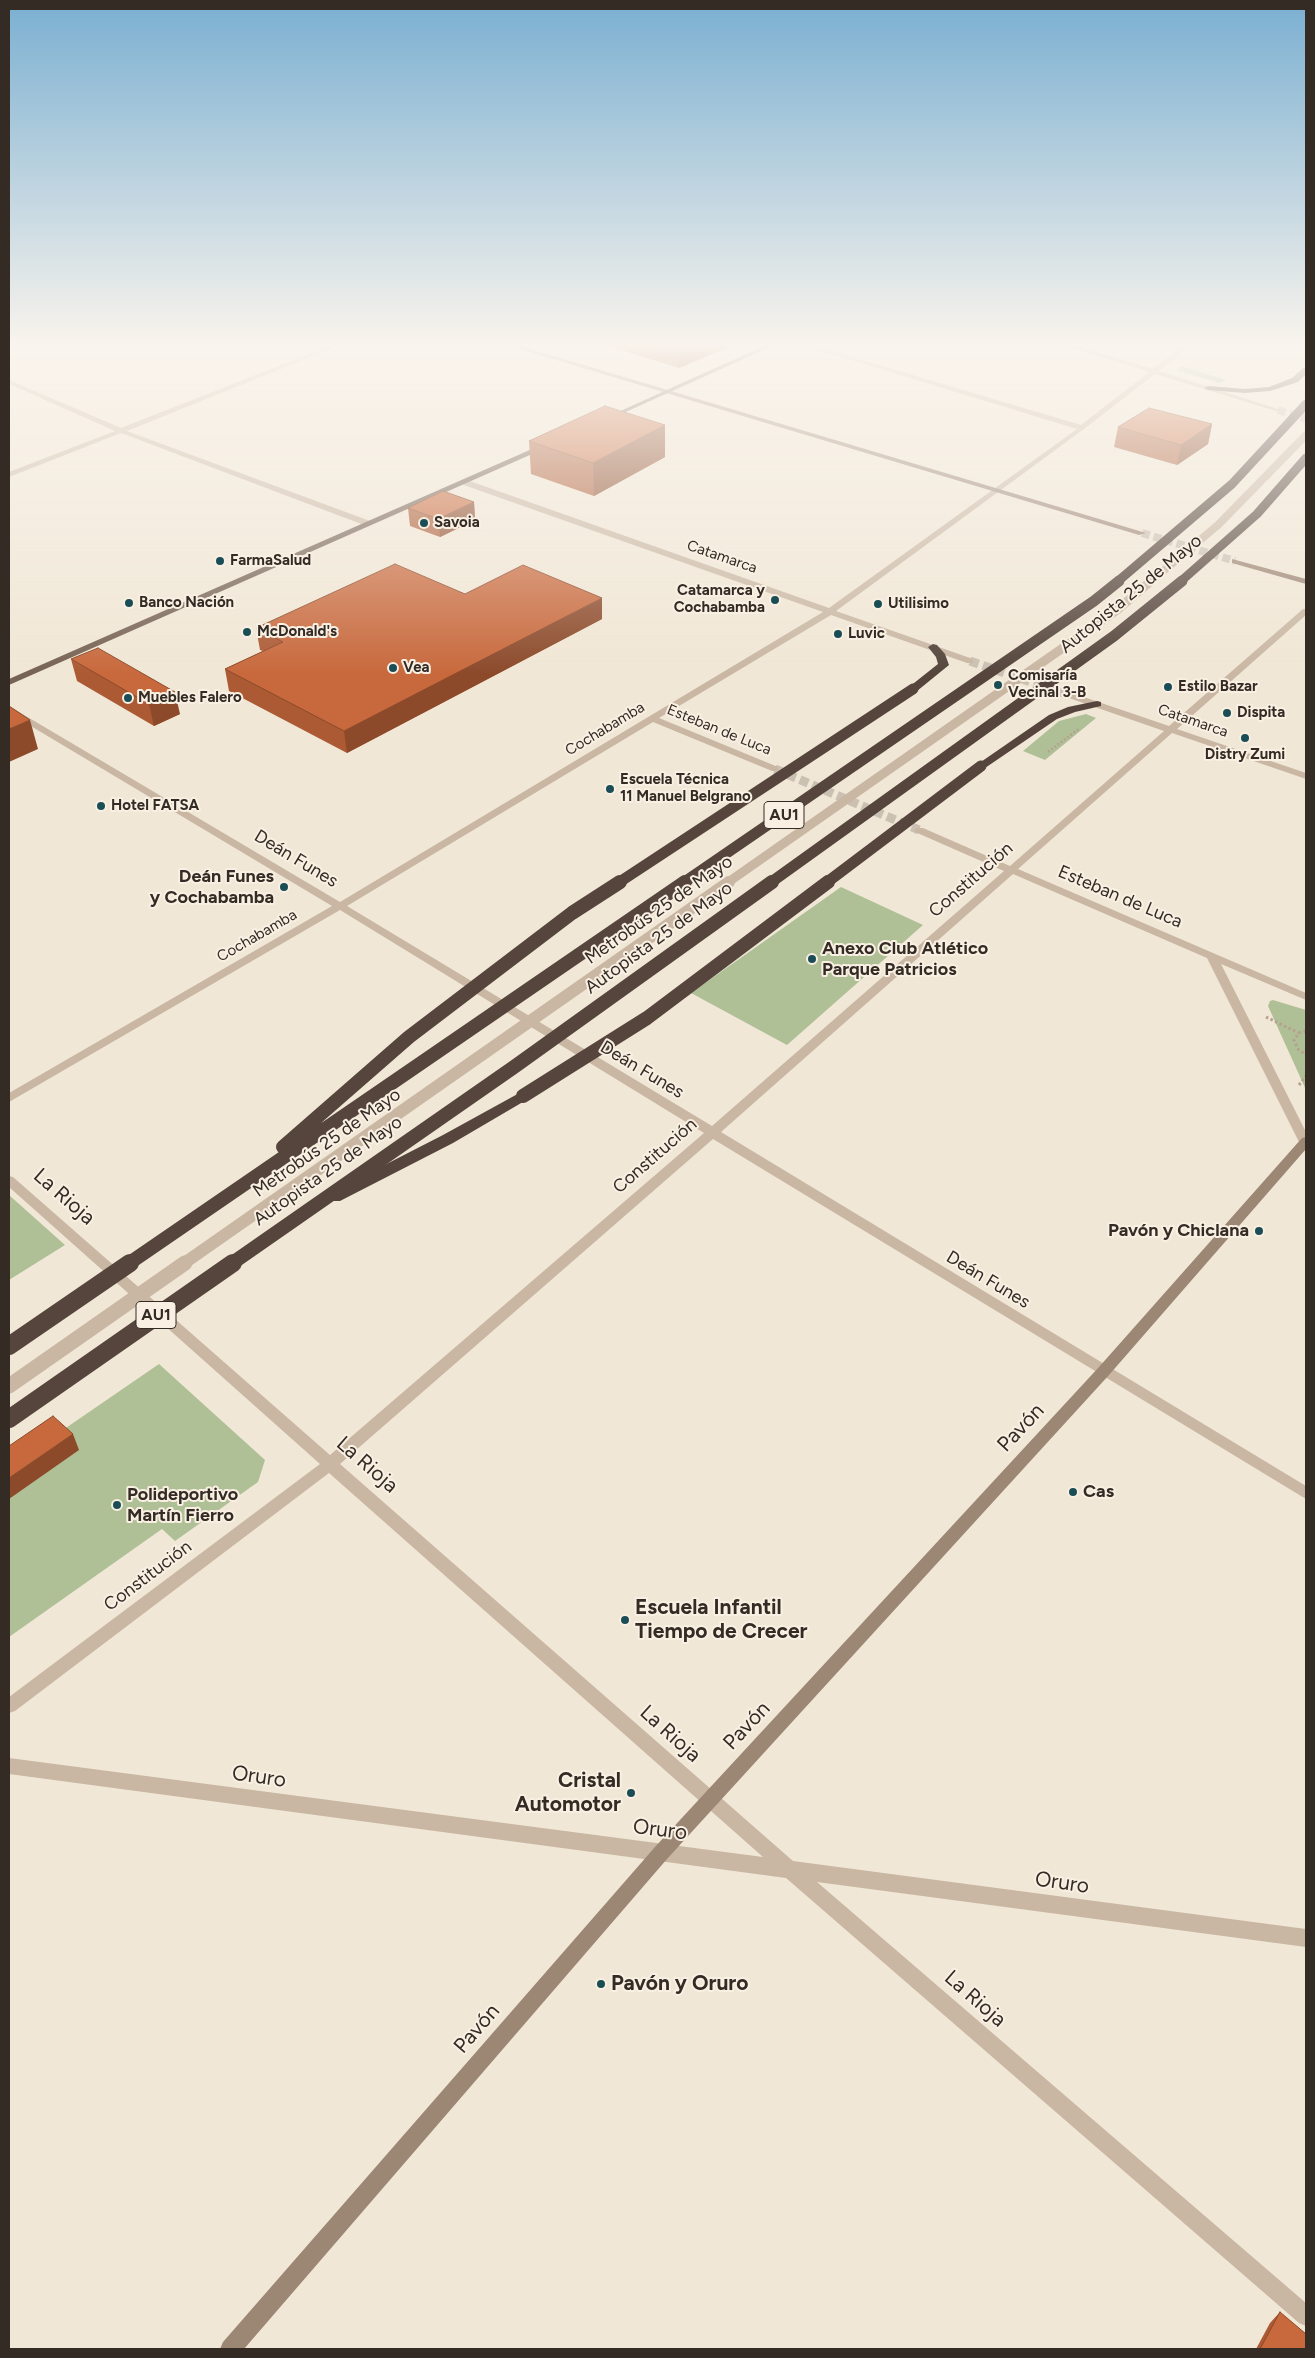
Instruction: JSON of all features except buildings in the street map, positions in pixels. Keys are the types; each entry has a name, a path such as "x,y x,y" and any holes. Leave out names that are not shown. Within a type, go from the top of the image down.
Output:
{"highway":[{"name":"Autopista 25 de Mayo","path":"9,1346 233,1190 1094,601 1155,552 1232,484 1260,454"},
{"name":"Autopista 25 de Mayo","path":"9,1419 514,1067 1114,636 1180,584 1250,521 1306,458"},
{"path":"233,1190 410,1037 572,913 913,689 944,665 941,656 933,647"},
{"path":"304,1212 483,1120 647,1018 981,766 1053,717 1072,709 1102,706"}],"main road":[{"path":"9,682 528,454"},
{"path":"878,454 1142,534"},
{"path":"1235,561 1306,582"},
{"name":"Pavón","path":"230,2349 660,1853 1104,1371 1306,1143"}],"street":[{"path":"9,475 63,454"},
{"path":"183,454 367,524"},
{"name":"Cochabamba","path":"9,1098 340,906 831,611 1045,454"},
{"name":"Metrobús 25 de Mayo","path":"9,1386 1117,610 1218,525 1287,454"},
{"name":"Catamarca","path":"464,482 970,661"},
{"name":"Constitución","path":"9,1706 330,1464 712,1134 1306,611"},
{"name":"Catamarca","path":"1069,695 1306,776"},
{"name":"Deán Funes","path":"9,709 340,906 712,1134 1306,1493"},
{"name":"Esteban de Luca","path":"651,718 775,769"},
{"name":"Esteban de Luca","path":"919,830 1306,997"},
{"path":"1211,955 1306,1143"},
{"name":"La Rioja","path":"9,1180 709,1800 1306,2316"},
{"name":"Oruro","path":"9,1766 1306,1938"}],"path":[{"path":"1048,752 1102,706"},
{"path":"1306,1030 1299,1033 1294,1040 1298,1049 1306,1054"}],"green space":[{"path":"1086,714 1096,718 1045,760 1023,751 1059,721"},
{"name":"Anexo Club Atlético Parque Patricios","path":"841,887 923,925 787,1045 691,993"},
{"path":"1273,1000 1306,1010 1306,1090 1268,1006 1270,1001"},
{"path":"9,1195 65,1245 9,1280"},
{"name":"Polideportivo Martín Fierro","path":"159,1364 265,1460 258,1482 175,1541 162,1529 9,1637 9,1467"}],"tunnel":[{"path":"1142,533 1235,561"},
{"path":"970,661 1069,695"},
{"path":"775,769 919,830"}],"place":[{"name":"Savoia","path":"424,523"},
{"name":"FarmaSalud","path":"220,561"},
{"name":"Catamarca y Cochabamba","path":"775,600"},
{"name":"Banco Nación","path":"129,603"},
{"name":"Utilisimo","path":"878,604"},
{"name":"McDonald's","path":"247,632"},
{"name":"Luvic","path":"838,634"},
{"name":"Vea","path":"393,668"},
{"name":"Comisaría Vecinal 3-B","path":"998,685"},
{"name":"Estilo Bazar","path":"1168,687"},
{"name":"Muebles Falero","path":"128,698"},
{"name":"Dispita","path":"1227,713"},
{"name":"Distry Zumi","path":"1245,738"},
{"name":"Escuela Técnica 11 Manuel Belgrano","path":"610,789"},
{"name":"Hotel FATSA","path":"101,806"},
{"name":"Deán Funes y Cochabamba","path":"284,887"},
{"name":"Anexo Club Atlético Parque Patricios","path":"812,959"},
{"name":"Pavón y Chiclana","path":"1259,1231"},
{"name":"Cas","path":"1073,1492"},
{"name":"Polideportivo Martín Fierro","path":"117,1505"},
{"name":"Escuela Infantil Tiempo de Crecer","path":"625,1620"},
{"name":"Cristal Automotor","path":"631,1793"},
{"name":"Pavón y Oruro","path":"601,1984"}]}
